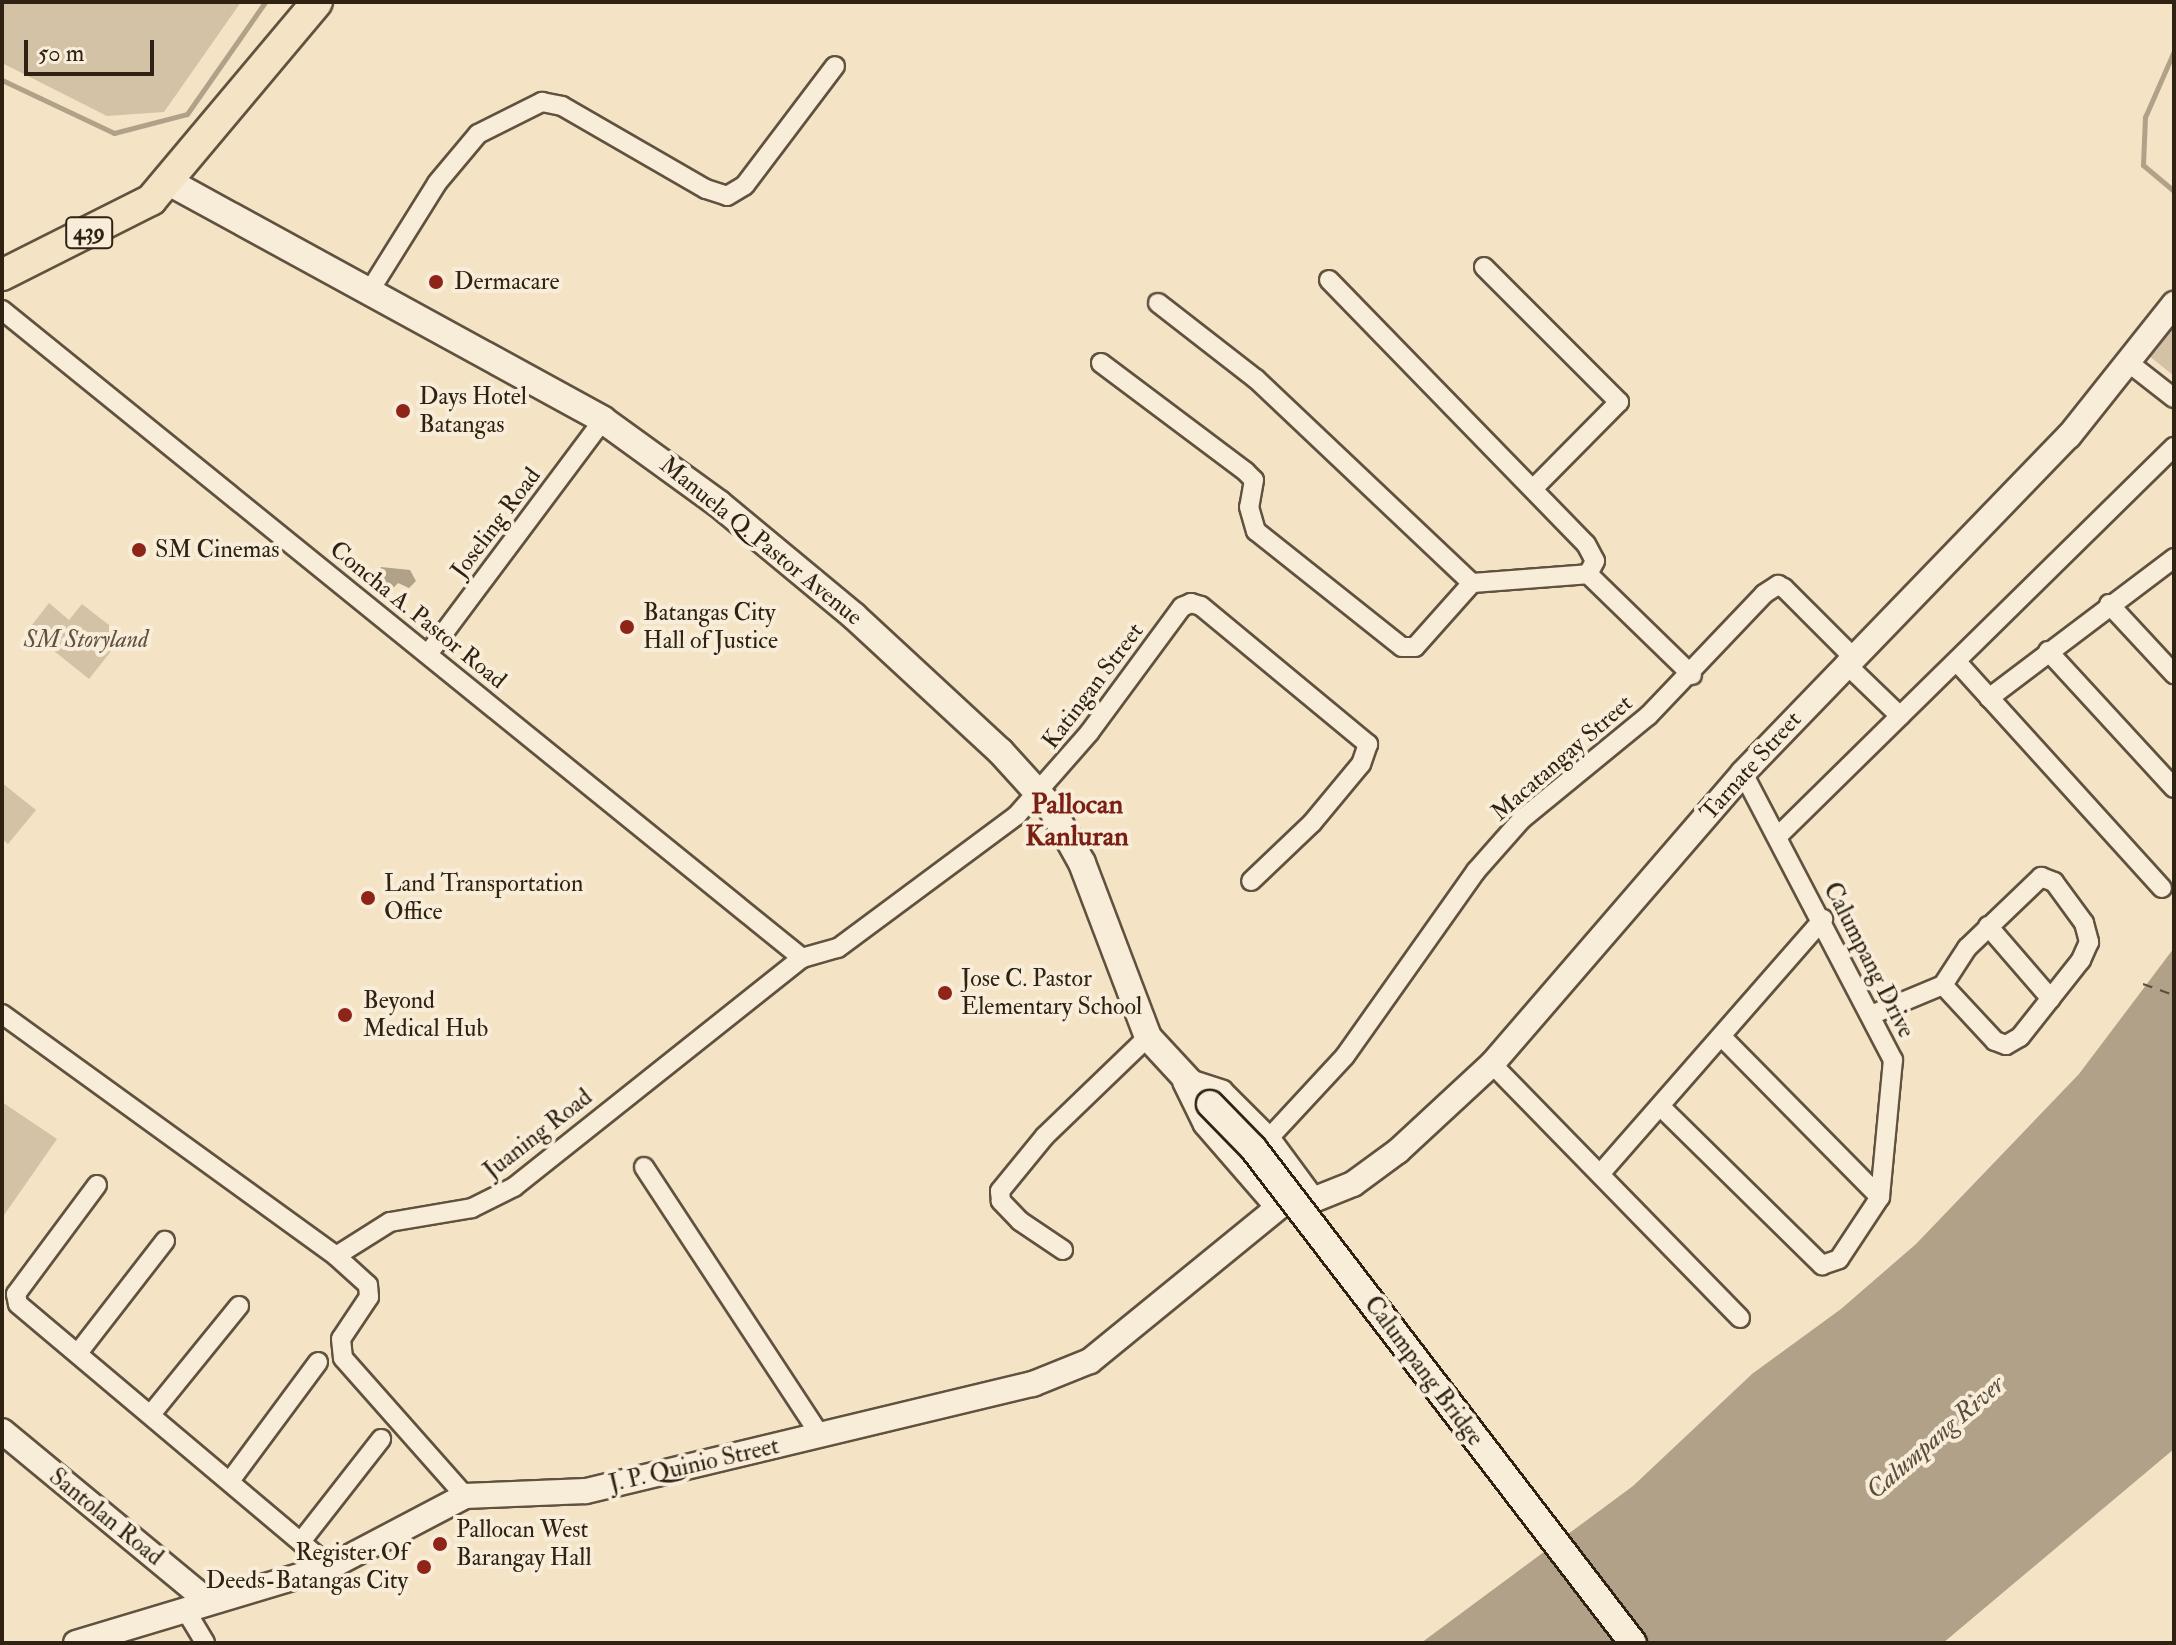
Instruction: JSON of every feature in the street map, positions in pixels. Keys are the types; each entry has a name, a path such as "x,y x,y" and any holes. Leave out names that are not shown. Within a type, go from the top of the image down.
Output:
{"main road":[{"name":"439","path":"2,275 121,218 151,200 317,2"},
{"name":"Manuela Q. Pastor Avenue","path":"169,182 603,420 719,504 832,597 1040,792 1082,863 1148,1037 1180,1076 1210,1104"},
{"name":"Calumpang Bridge","path":"1210,1104 1253,1148 1633,1643"}],"street":[{"path":"369,292 437,183 478,134 542,102 562,106 706,189 727,196 745,185 835,66"},
{"path":"1484,267 1619,402 1534,488"},
{"path":"1329,280 1534,488 1594,555 1588,574"},
{"path":"1158,303 1256,379 1472,583"},
{"name":"Tarnate Street","path":"1313,1201 1353,1184 1398,1151 1492,1064 1743,773 1849,659 2069,436 2174,304"},
{"name":"Concha A. Pastor Road","path":"2,310 802,958"},
{"path":"1101,363 1246,472 1254,480 1249,507 1256,531 1402,647 1415,647 1472,583 1588,574 1692,675"},
{"path":"2129,363 2174,398"},
{"name":"Joseling Road","path":"428,654 603,420"},
{"path":"1779,835 2174,447"},
{"path":"1989,698 2109,604 2173,561"},
{"name":"Macatangay Street","path":"1270,1137 1345,1056 1476,871 1522,819 1692,675 1778,585 1849,659"},
{"path":"2109,604 2174,674"},
{"name":"Katingan Street","path":"1040,792 1182,607 1201,606 1368,744 1361,764 1312,823 1251,881"},
{"path":"2048,651 2174,788"},
{"path":"1849,659 1900,716"},
{"path":"1957,662 2162,888"},
{"name":"Calumpang Drive","path":"1661,1107 1812,1260 1833,1264 1880,1197 1895,1076 1871,1015 1823,919 1743,773"},
{"name":"Juaning Road","path":"336,1256 390,1222 472,1208 514,1187 802,958 838,948 1040,792"},
{"path":"1871,1015 1943,985 1988,926 2033,881 2041,877 2054,882 2084,923 2089,942 2051,999 2020,1037 2006,1045 1995,1041 1943,985"},
{"path":"1600,1174 1823,919"},
{"path":"1988,926 2051,999"},
{"path":"2,1014 336,1256 370,1292 341,1339 343,1358 465,1496"},
{"path":"1063,1250 1020,1221 1001,1201 1000,1191 1045,1136 1148,1037"},
{"path":"1722,1037 1880,1197"},
{"path":"1492,1064 1740,1318"},
{"path":"1180,1076 1223,1090 1270,1137 1313,1201"},
{"name":"Manuela Q. Pastor Avenue","path":"1180,1076 1203,1125 1277,1207"},
{"path":"644,1167 820,1435"},
{"path":"97,1185 16,1294 18,1304 303,1539 330,1567"},
{"name":"J. P. Quinio Street","path":"77,1643 330,1567 465,1496 586,1491 1033,1384 1090,1361 1277,1207"},
{"path":"78,1353 165,1241"},
{"path":"152,1413 239,1306"},
{"path":"230,1481 318,1362"},
{"name":"Santolan Road","path":"2,1431 209,1602"},
{"path":"303,1539 381,1439"},
{"path":"186,1611 205,1643"}],"green space":[{"path":"2,2 241,2 164,112 107,116 2,63"},
{"path":"2171,325 2174,327 2174,376 2148,355"},
{"name":"SM Storyland","path":"49,603 69,620 82,604 123,636 89,679 28,630"},
{"path":"2,783 36,810 8,844 2,839"},
{"path":"2,1102 57,1139 2,1218"}],"water":[{"path":"381,567 410,570 416,581 409,588 398,583 386,596 378,595 369,586"},
{"name":"Calumpang River","path":"2174,948 2174,1449 1943,1643 1421,1643 1633,1486 1752,1374 1841,1309 1916,1244 2079,1074"}],"waterway":[{"path":"2,80 114,133 187,114 265,2"},
{"path":"2174,51 2145,117 2143,165 2174,191"}],"ferry route":[{"path":"2143,984 2174,995"}],"place":[{"name":"Dermacare","path":"436,282"},
{"name":"Days Hotel Batangas","path":"403,411"},
{"name":"SM Cinemas","path":"139,550"},
{"name":"Batangas City Hall of Justice","path":"627,627"},
{"name":"Land Transportation Office","path":"368,898"},
{"name":"Jose C. Pastor Elementary School","path":"945,993"},
{"name":"Beyond Medical Hub","path":"345,1015"},
{"name":"Pallocan West Barangay Hall","path":"440,1544"},
{"name":"Register Of Deeds-Batangas City","path":"424,1567"}],"district":[{"name":"Pallocan Kanluran","path":"1077,821"}]}
